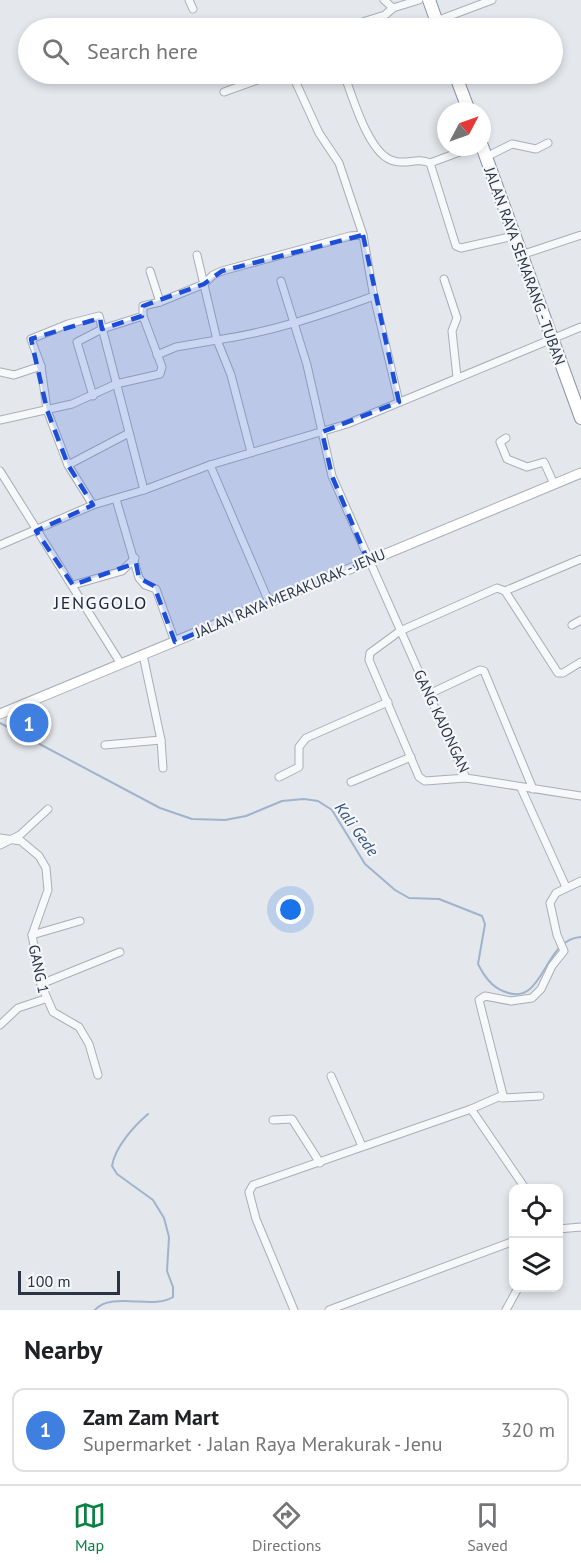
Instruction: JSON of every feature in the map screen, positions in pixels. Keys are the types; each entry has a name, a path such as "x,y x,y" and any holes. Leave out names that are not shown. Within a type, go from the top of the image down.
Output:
{"highway":[{"path":"429,0 435,18"},
{"path":"459,84 466,102"},
{"name":"JALAN RAYA SEMARANG - TUBAN","path":"485,156 581,418"}],"main road":[{"name":"JALAN RAYA MERAKURAK - JENU","path":"2,714 581,473"}],"street":[{"path":"189,0 193,9"},
{"path":"384,0 393,8"},
{"path":"375,18 385,15 393,8 419,0"},
{"path":"452,18 492,0"},
{"path":"224,92 246,84"},
{"path":"297,84 328,151 339,164 363,235 374,297 399,402"},
{"path":"348,84 367,133 385,156 392,161 421,159 430,163 449,156"},
{"path":"491,150 512,144 536,149 548,143"},
{"path":"430,163 458,248 514,236"},
{"path":"0,420 47,410 93,396 116,384 160,374 162,367 143,316 143,306 160,302 204,284 213,274 222,271 350,236 363,235"},
{"path":"521,255 581,235"},
{"path":"197,255 217,340 231,375 251,452"},
{"path":"150,272 160,302"},
{"path":"444,279 457,318 452,331 457,377"},
{"name":"GANG KAJONGAN","path":"281,281 296,324 332,476 466,778 581,796"},
{"path":"157,355 170,349 255,335 296,324 374,297"},
{"path":"93,505 68,465 47,410 41,366 33,337 96,316 100,318 144,490"},
{"path":"93,396 76,345 102,329 143,316"},
{"path":"0,545 93,505 144,490 210,465 322,432 581,327"},
{"path":"0,372 14,375 41,366"},
{"path":"68,465 129,433"},
{"path":"506,438 500,442 507,459 525,467 544,462 554,484"},
{"path":"210,465 269,602"},
{"path":"0,471 122,664"},
{"path":"116,499 139,578 145,585 156,589 175,642"},
{"path":"73,585 122,571 135,558"},
{"path":"505,591 581,559"},
{"path":"466,778 425,781 419,777 368,657 400,631 498,588 505,591 553,669 558,673 563,673 581,662"},
{"path":"572,625 581,620"},
{"path":"143,655 161,740 163,768"},
{"path":"429,694 480,670 484,671 533,789"},
{"path":"279,777 299,766 298,747 306,738 388,702"},
{"path":"105,745 161,740"},
{"path":"351,782 411,757"},
{"path":"521,788 566,887"},
{"path":"0,845 20,835 48,809"},
{"name":"GANG 1","path":"0,838 16,839 29,846 46,868 48,890 32,935 41,984 45,999 56,1016 79,1027 89,1044 98,1075"},
{"path":"502,1098 479,1000 485,996 511,1001 532,998 541,989 552,966 564,950 559,941 550,903 556,893 581,881"},
{"path":"32,935 80,921"},
{"path":"41,984 120,952"},
{"path":"0,1025 18,1008 45,999"},
{"path":"331,1076 362,1146"},
{"path":"294,1310 256,1219 249,1192 253,1185 502,1098 540,1096"},
{"path":"471,1109 522,1184"},
{"path":"273,1120 292,1119 320,1163"},
{"path":"563,1229 581,1227"},
{"path":"329,1310 509,1242"},
{"path":"506,1310 515,1292"}],"highlighted area":[{"path":"363,235 399,402 322,432 332,476 368,561 175,642 154,586 139,578 136,563 73,585 36,531 93,505 68,465 47,410 31,339 100,318 102,329 142,316 143,306 204,284 222,271"}],"waterway":[{"name":"Kali Gede","path":"0,723 160,808 192,819 225,820 246,816 282,801 304,799 318,801 332,810 365,864 395,890 409,898 439,899 482,916 485,924 478,964 488,980 503,991 517,994 527,991 536,983 558,949 568,941 581,937"},
{"path":"95,1310 111,1302 155,1302 173,1297 173,1287 167,1271 169,1237 164,1218 153,1200 117,1174 112,1166 121,1144 148,1114"}],"place":[{"name":"Zam Zam Mart","path":"29,723"}],"district":[{"name":"JENGGOLO","path":"101,602"}]}
